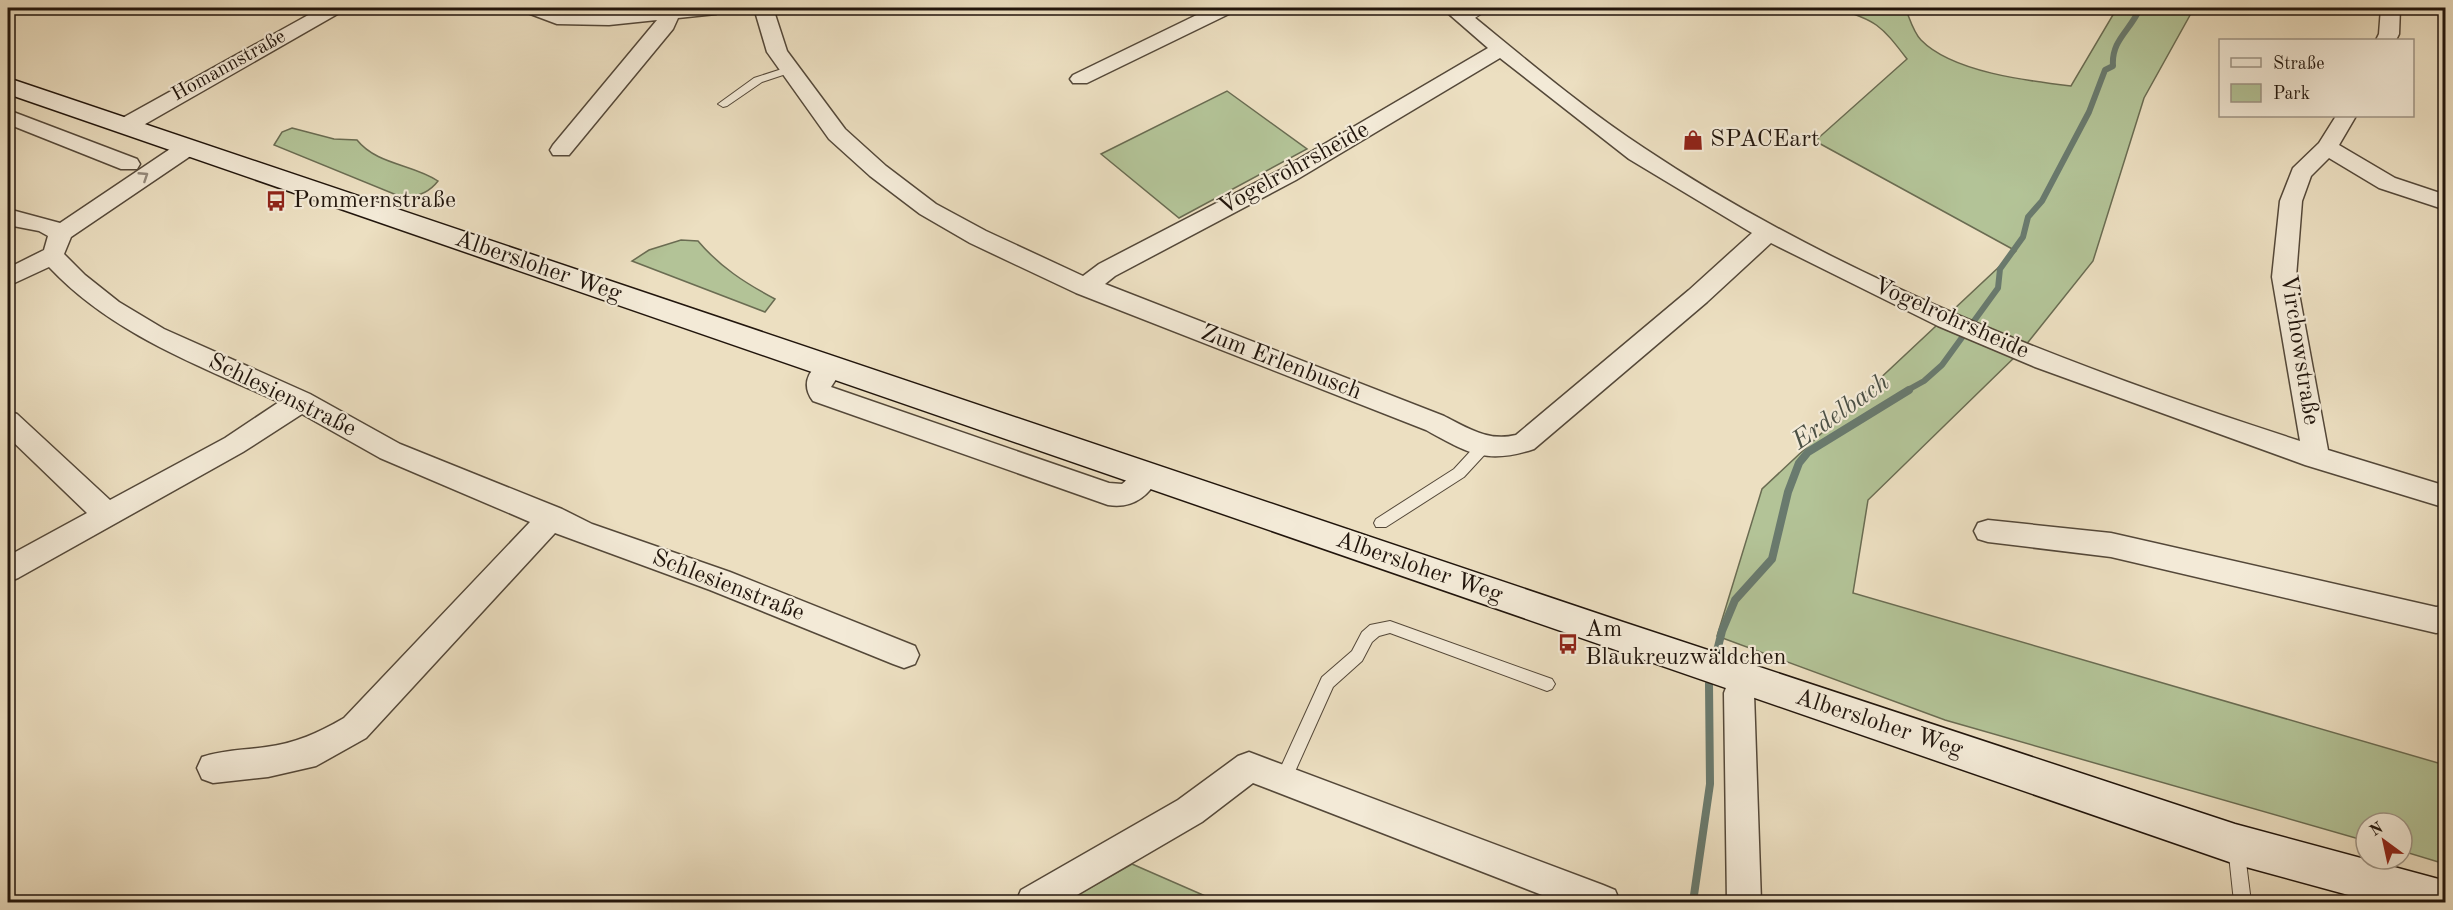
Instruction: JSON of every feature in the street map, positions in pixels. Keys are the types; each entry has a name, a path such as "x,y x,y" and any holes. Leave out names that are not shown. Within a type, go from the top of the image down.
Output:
{"main road":[{"name":"Albersloher Weg","path":"8,86 1724,672 2235,844 2445,902"}],"street":[{"name":"Homannstraße","path":"125,126 334,8"},
{"path":"532,8 557,18 609,20 716,8"},
{"name":"Zum Erlenbusch","path":"764,8 777,52 837,134 878,171 928,209 1013,256 1084,287 1436,423 1483,447 1508,449 1525,442 1698,296 1768,232"},
{"path":"1080,79 1226,8"},
{"path":"2386,39 2389,34 2390,8"},
{"path":"561,150 666,25 669,13"},
{"name":"Vogelrohrsheide","path":"1459,13 1581,112 1664,171 1768,232 1940,317 2128,393 2315,458 2445,497"},
{"name":"Vogelrohrsheide","path":"1084,287 1107,270 1288,175 1501,49"},
{"path":"8,117 129,164"},
{"name":"Virchowstraße","path":"2315,458 2313,430 2284,277 2291,201 2301,173 2327,147 2345,117"},
{"path":"8,278 129,164 176,144"},
{"path":"53,238 176,144"},
{"path":"2327,147 2387,183 2445,203"},
{"path":"8,218 53,238"},
{"name":"Schlesienstraße","path":"53,238 75,281 155,335 301,401 390,451 552,517 582,532 720,581 904,655"},
{"path":"8,570 234,445 301,401"},
{"path":"8,421 107,514"},
{"path":"213,768 268,762 316,750 355,728 552,517"},
{"path":"1988,531 2111,545 2345,601 2436,620 2445,619"},
{"path":"1724,672 1740,693 1744,903"},
{"path":"1033,903 1190,811 1250,767 1603,903"}],"lane":[{"path":"1459,13 1486,8"},
{"path":"723,104 758,80 788,70"},
{"path":"1381,523 1459,473 1483,447"},
{"path":"1283,780 1327,682 1357,656 1367,637 1375,630 1390,627 1547,684"},
{"path":"2235,844 2243,903"}],"green space":[{"path":"1835,8 1863,8 1883,13 1883,8 1912,8 1908,15 1919,38 1951,60 2013,78 2071,86 2117,8 2194,8 2144,98 2093,261 2021,351 1868,500 1853,593 2445,765 2445,864 2414,855 2414,811 2354,811 2354,838 1945,720 1717,636 1762,489 2016,251 1815,141 1907,59 1884,31 1860,16"},
{"path":"1227,91 1307,149 1179,218 1101,154"},
{"path":"292,128 334,139 357,140 375,155 438,181 430,189 420,194 399,196 274,145 282,132"},
{"path":"681,240 698,241 733,274 775,299 765,312 632,261 649,250"},
{"path":"1132,864 1219,902 1065,902"}],"waterway":[{"name":"Erdelbach","path":"1906,391 1924,381 1942,365 1998,288 2000,269 2023,237 2028,217 2042,201 2089,112 2105,70 2113,66 2113,57 2118,42 2140,8"},
{"name":"Erdelbach","path":"1714,663 1722,631 1735,600 1772,559 1788,492 1799,463 1808,452 1909,390"},
{"name":"Erdelbach","path":"1693,902 1710,784 1709,684 1712,674"}],"place":[{"name":"SPACEart","path":"1693,140"},
{"name":"Pommernstraße","path":"276,201"},
{"name":"Am Blaukreuzwäldchen","path":"1568,644"}]}
